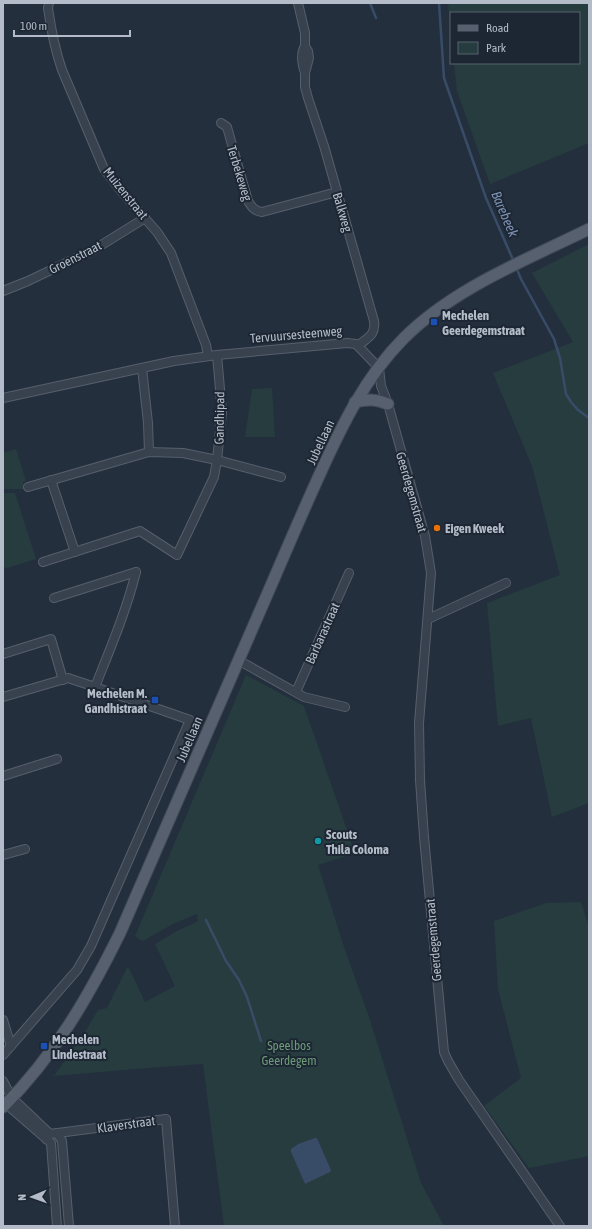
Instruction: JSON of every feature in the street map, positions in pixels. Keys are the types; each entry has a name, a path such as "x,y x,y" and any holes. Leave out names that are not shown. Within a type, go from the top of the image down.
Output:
{"main road":[{"path":"379,368 386,356 405,336 442,306 505,269 589,229"},
{"name":"Jubellaan","path":"7,1103 26,1084 62,1037 93,987 106,962 334,443 355,402 379,368"},
{"path":"355,402 373,400 388,404"}],"street":[{"name":"Muizenstraat","path":"49,3 48,8 52,39 57,57 104,169 157,232 171,254 206,345 208,356"},
{"name":"Balkweg","path":"298,3 305,33 305,46 310,58 305,73 305,87 324,146 374,321 375,328 372,334 358,346"},
{"name":"Terbekeweg","path":"221,122 227,127 248,200 252,208 256,211 262,212 337,192"},
{"name":"Groenstraat","path":"3,292 95,249 145,218"},
{"name":"Tervuursesteenweg","path":"3,398 174,361 217,355 347,343 356,344 379,368"},
{"name":"Gandhipad","path":"28,487 149,452 183,453 217,460 222,412 217,355"},
{"path":"142,368 148,423 149,452"},
{"name":"Geerdegemstraat","path":"379,368 381,386 388,404 425,536 431,572 419,723 420,780 444,1052 458,1080 560,1226"},
{"path":"43,562 140,531 177,555 214,477 217,460 281,477"},
{"path":"51,480 75,552"},
{"path":"54,598 136,572 124,613 95,687"},
{"name":"Barbarastraat","path":"296,692 349,573"},
{"path":"428,619 506,583"},
{"path":"3,654 51,639 63,680"},
{"path":"238,660 304,697 346,707"},
{"path":"3,698 68,678 190,720 91,946 77,970 3,1055"},
{"path":"3,776 57,759"},
{"path":"3,855 25,849"},
{"path":"3,1020 11,1046"},
{"path":"3,1081 7,1103 51,1135 62,1141 69,1226"},
{"name":"Klaverstraat","path":"51,1135 166,1119 175,1226"},
{"path":"51,1135 50,1143 57,1226"}],"green space":[{"path":"448,3 589,3 589,143 490,184 457,91 454,64 580,64 580,12 450,12 450,25"},
{"path":"589,244 589,803 552,817 531,718 498,726 487,603 560,575 532,466 493,373 573,342 532,273"},
{"path":"272,388 275,437 245,437 252,389"},
{"path":"16,449 26,481 23,482 24,489 3,489 3,453"},
{"path":"3,493 15,493 36,559 7,568 3,567"},
{"name":"Speelbos Geerdegem","path":"246,675 304,706 355,853 318,865 345,950 369,1017 421,1183 444,1226 224,1226 203,1064 54,1076 85,1032 98,1010 107,1008 128,966 145,1002 175,986 155,944 198,921 197,914 173,924 143,941 135,936","holes":["317,1138 331,1170 305,1184 291,1149 298,1144"]},
{"path":"581,902 589,927 589,1156 529,1168 484,1106 521,1078 498,989 494,921 546,903"}],"water":[{"path":"317,1138 331,1170 330,1172 305,1184 291,1149 298,1144"}],"waterway":[{"path":"370,3 376,18"},
{"name":"Barebeek","path":"439,3 444,78 486,198 514,262"},
{"name":"Barebeek","path":"516,267 554,339 560,358 566,394 578,410 589,418"},
{"path":"206,920 226,961 239,980 247,997 261,1041"}],"place":[{"name":"Mechelen Geerdegemstraat","path":"434,322"},
{"name":"Eigen Kweek","path":"437,528"},
{"name":"Mechelen M. Gandhistraat","path":"155,700"},
{"name":"Scouts Thila Coloma","path":"318,841"},
{"name":"Mechelen Lindestraat","path":"44,1046"}]}
